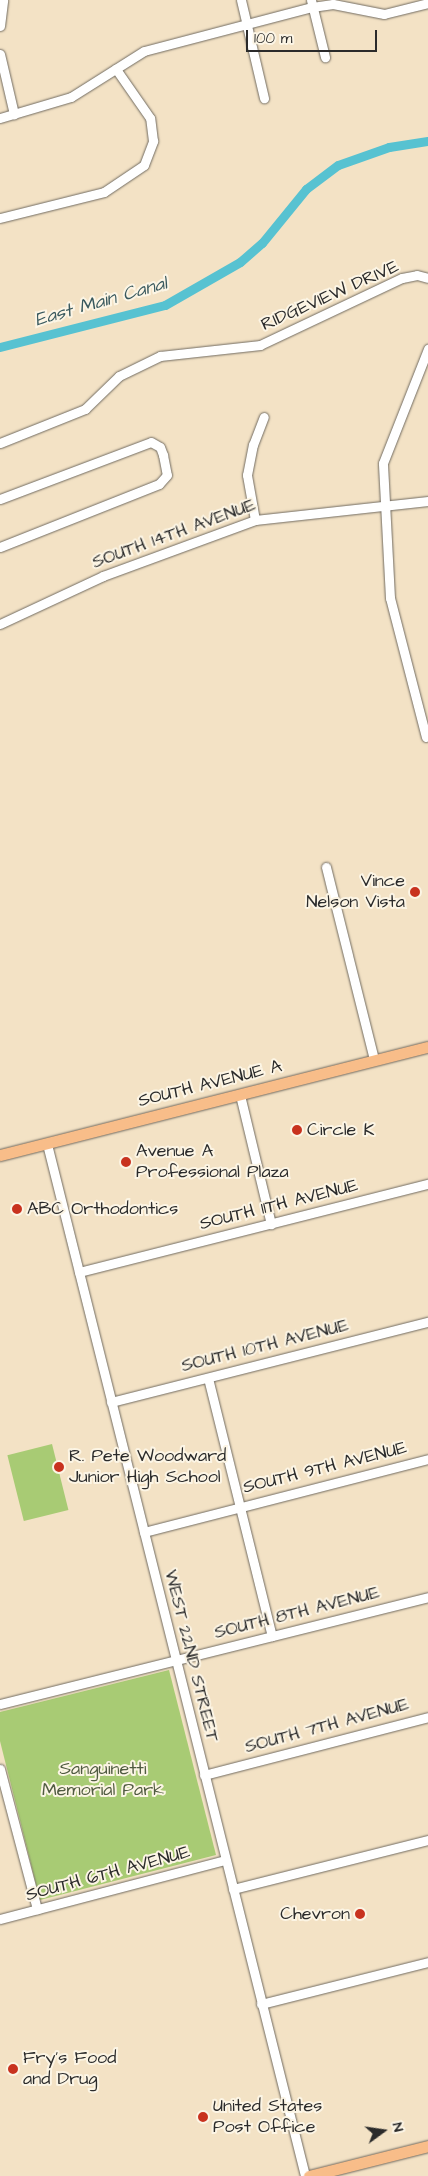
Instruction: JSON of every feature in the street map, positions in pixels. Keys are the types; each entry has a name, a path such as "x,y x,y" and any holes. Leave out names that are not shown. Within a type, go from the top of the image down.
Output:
{"main road":[{"name":"SOUTH AVENUE A","path":"0,1155 428,1047"},
{"path":"307,2176 428,2146"}],"street":[{"path":"0,26 3,0"},
{"path":"240,0 264,98"},
{"path":"0,118 71,97 144,51 247,26 312,4 333,4 384,14 428,3"},
{"path":"312,4 325,57"},
{"path":"0,54 14,114"},
{"path":"0,218 104,192 144,165 153,141 150,118 116,69"},
{"name":"RIDGEVIEW DRIVE","path":"0,443 85,409 119,376 160,356 260,345 402,278 417,275 428,278"},
{"path":"426,737 390,598 383,462 428,349"},
{"path":"256,520 247,476 252,445 264,417"},
{"path":"0,500 151,442 160,447 163,455 167,476 159,484 0,547"},
{"name":"SOUTH 14TH AVENUE","path":"0,624 103,576 256,520 428,502"},
{"path":"326,866 374,1060"},
{"path":"240,1095 272,1224"},
{"name":"WEST 22ND STREET","path":"47,1144 144,1532 174,1661 234,1890 261,2004 307,2176"},
{"name":"SOUTH 11TH AVENUE","path":"79,1272 428,1184"},
{"name":"SOUTH 10TH AVENUE","path":"111,1402 428,1322"},
{"path":"208,1378 272,1636"},
{"name":"SOUTH 9TH AVENUE","path":"144,1532 428,1459"},
{"name":"SOUTH 8TH AVENUE","path":"0,1704 428,1597"},
{"name":"SOUTH 7TH AVENUE","path":"204,1775 428,1717"},
{"path":"0,1769 37,1909"},
{"path":"234,1890 428,1840"},
{"name":"SOUTH 6TH AVENUE","path":"0,1919 225,1860"},
{"path":"261,2004 428,1962"}],"green space":[{"path":"52,1444 68,1510 24,1521 7,1455"},
{"name":"Sanguinetti Memorial Park","path":"169,1670 216,1855 40,1900 0,1741 0,1712"}],"waterway":[{"name":"East Main Canal","path":"0,347 165,305 240,262 262,243 306,189 338,165 389,147 428,141"}],"place":[{"name":"Vince Nelson Vista","path":"415,892"},
{"name":"Circle K","path":"297,1130"},
{"name":"Avenue A Professional Plaza","path":"126,1162"},
{"name":"ABC Orthodontics","path":"17,1209"},
{"name":"R. Pete Woodward Junior High School","path":"59,1467"},
{"name":"Chevron","path":"360,1914"},
{"name":"Fry's Food and Drug","path":"13,2069"},
{"name":"United States Post Office","path":"203,2117"}]}
